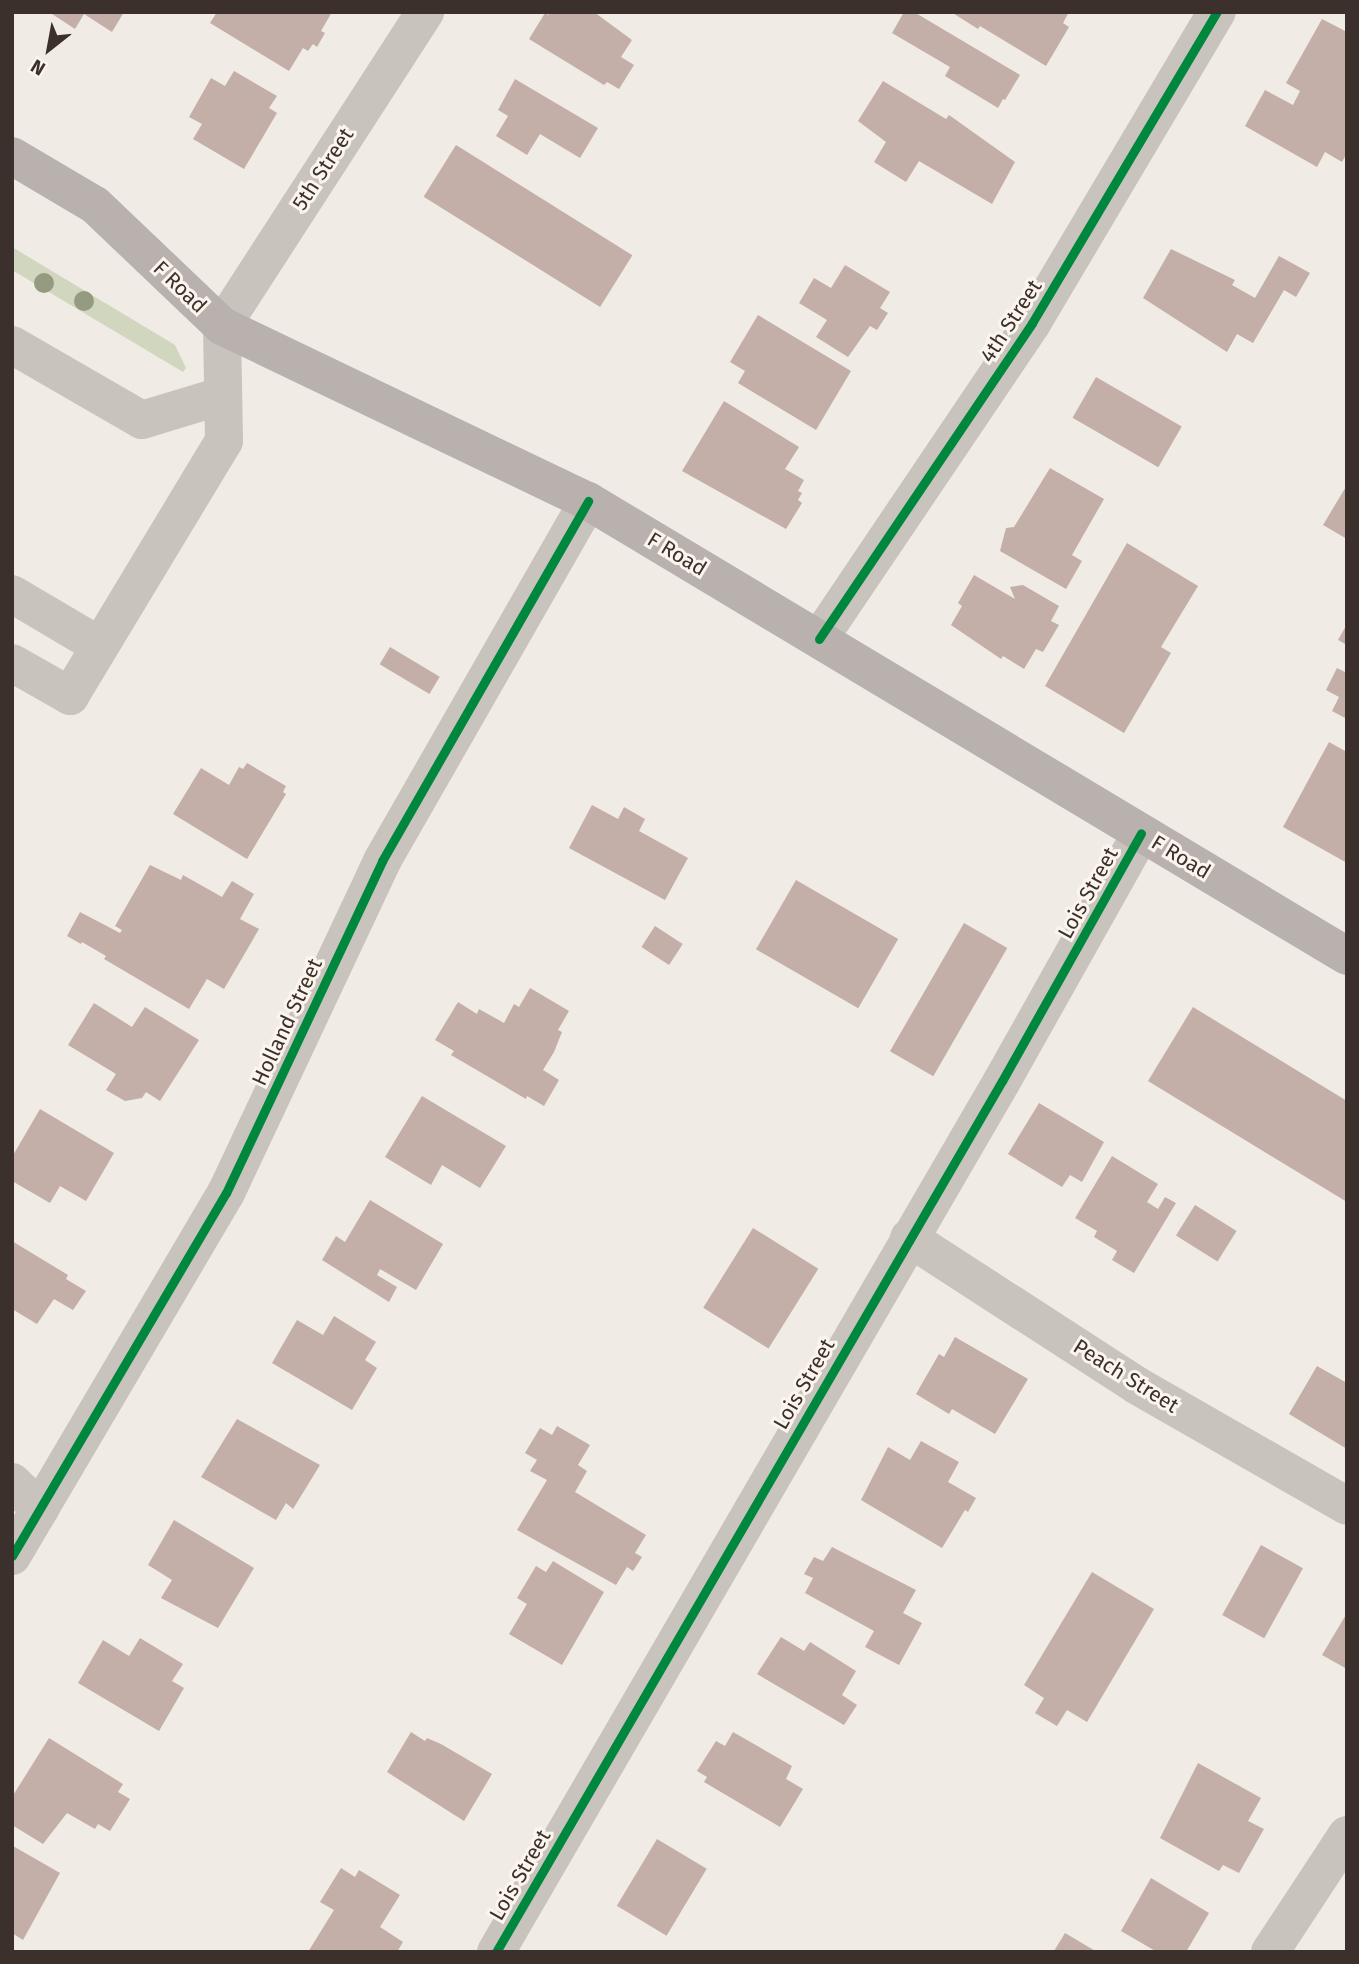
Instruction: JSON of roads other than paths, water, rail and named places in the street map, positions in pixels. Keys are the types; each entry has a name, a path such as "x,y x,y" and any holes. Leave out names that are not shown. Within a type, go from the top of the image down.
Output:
{"main road":[{"name":"F Road","path":"12,156 95,205 222,326 588,501 1347,956"}],"street":[{"name":"5th Street","path":"222,326 425,12"},
{"name":"4th Street","path":"819,639 1032,323 1217,12"},
{"path":"12,663 70,696 224,441 222,326"},
{"path":"12,345 142,421 222,396"},
{"name":"Holland Street","path":"12,1556 226,1193 382,861 588,501"},
{"path":"12,594 100,646"},
{"name":"Lois Street","path":"496,1952 1142,833"},
{"name":"Peach Street","path":"909,1238 1136,1385 1347,1506"},
{"path":"12,1482 40,1509"},
{"path":"1283,1947 1347,1835"}]}
